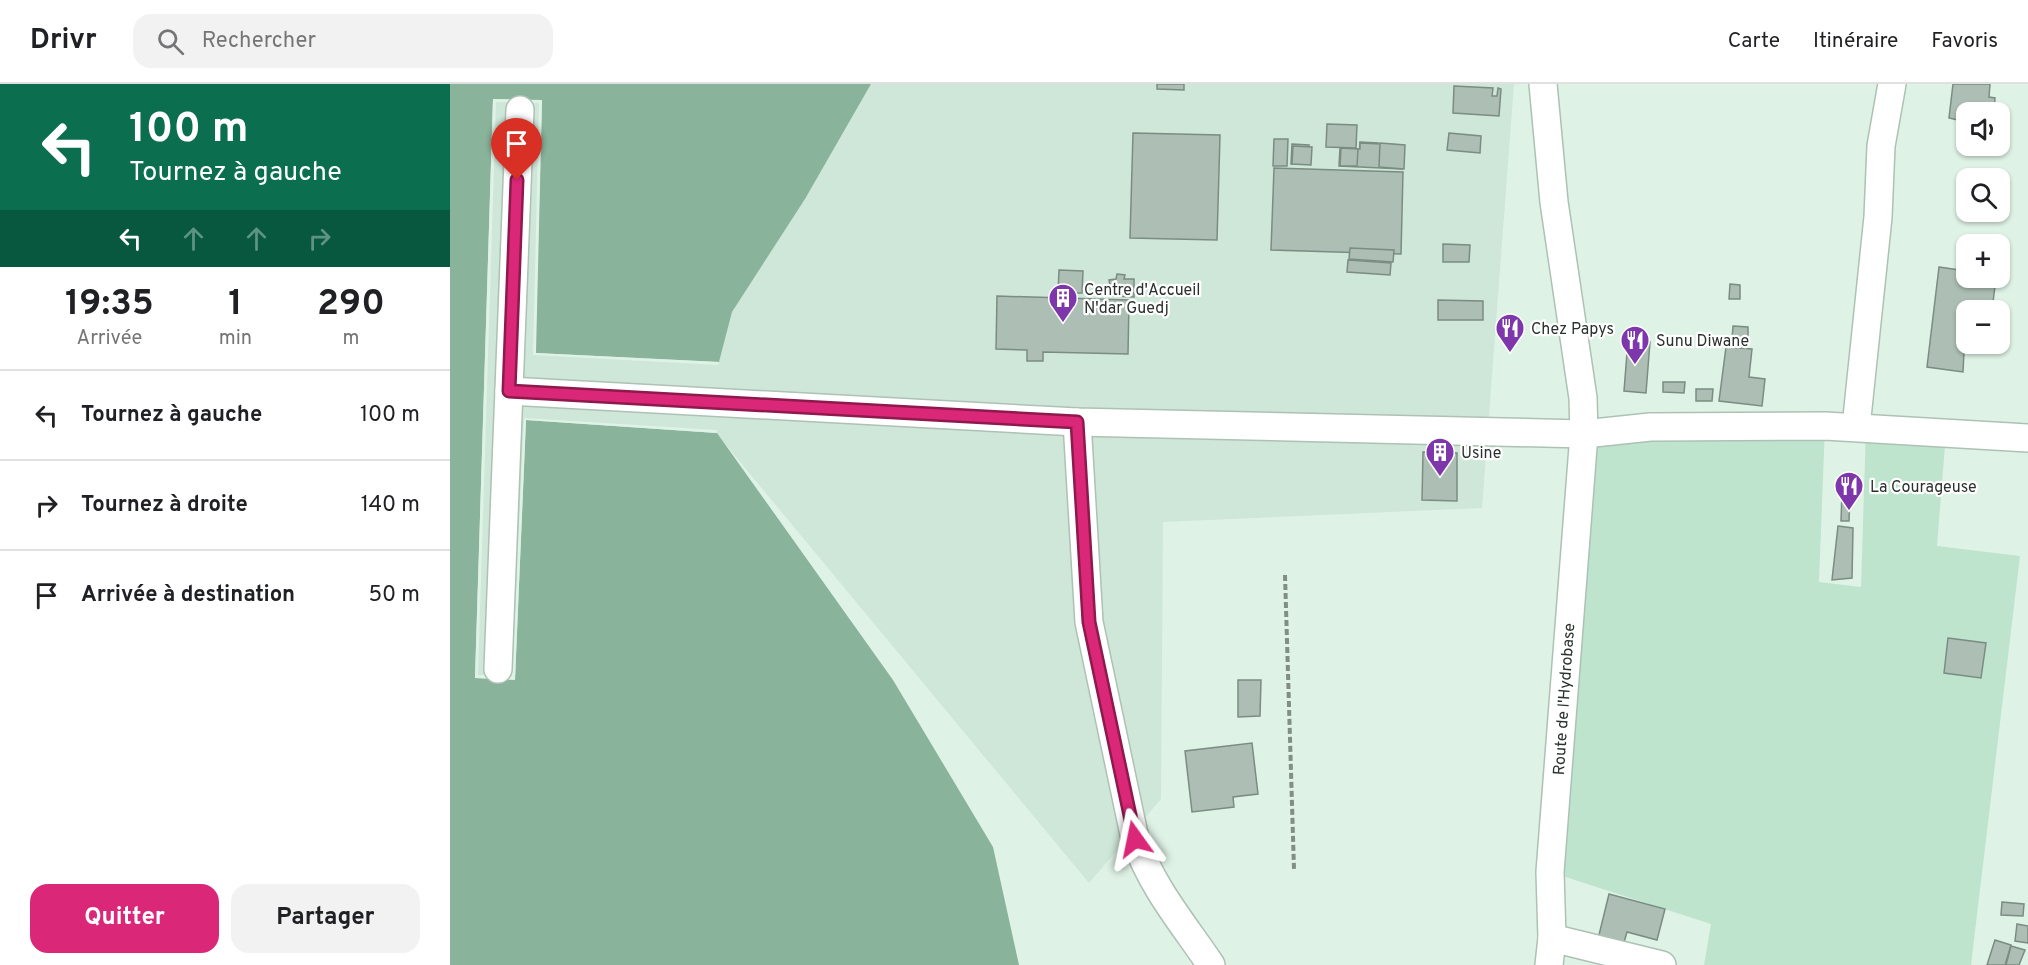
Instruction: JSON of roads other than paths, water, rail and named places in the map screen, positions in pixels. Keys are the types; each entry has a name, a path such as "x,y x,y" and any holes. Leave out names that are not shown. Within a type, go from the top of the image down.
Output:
{"street":[{"name":"Route de l'Hydrobase","path":"1543,84 1546,141 1583,398 1584,434 1550,872 1552,938 1549,965"},
{"path":"1856,427 1878,217 1881,146 1892,84"},
{"path":"498,669 519,110"},
{"path":"509,391 1077,422 1584,434 1660,427 1856,427 2028,438"},
{"path":"1077,422 1089,622 1135,839 1147,870 1158,890 1211,965"},
{"path":"1552,938 1662,965"}],"place":[{"name":"Centre d'Accueil N'dar Guedj","path":"1063,324"},
{"name":"Chez Papys","path":"1510,354"},
{"name":"Sunu Diwane","path":"1635,366"},
{"name":"Usine","path":"1440,478"},
{"name":"La Courageuse","path":"1849,512"}]}
